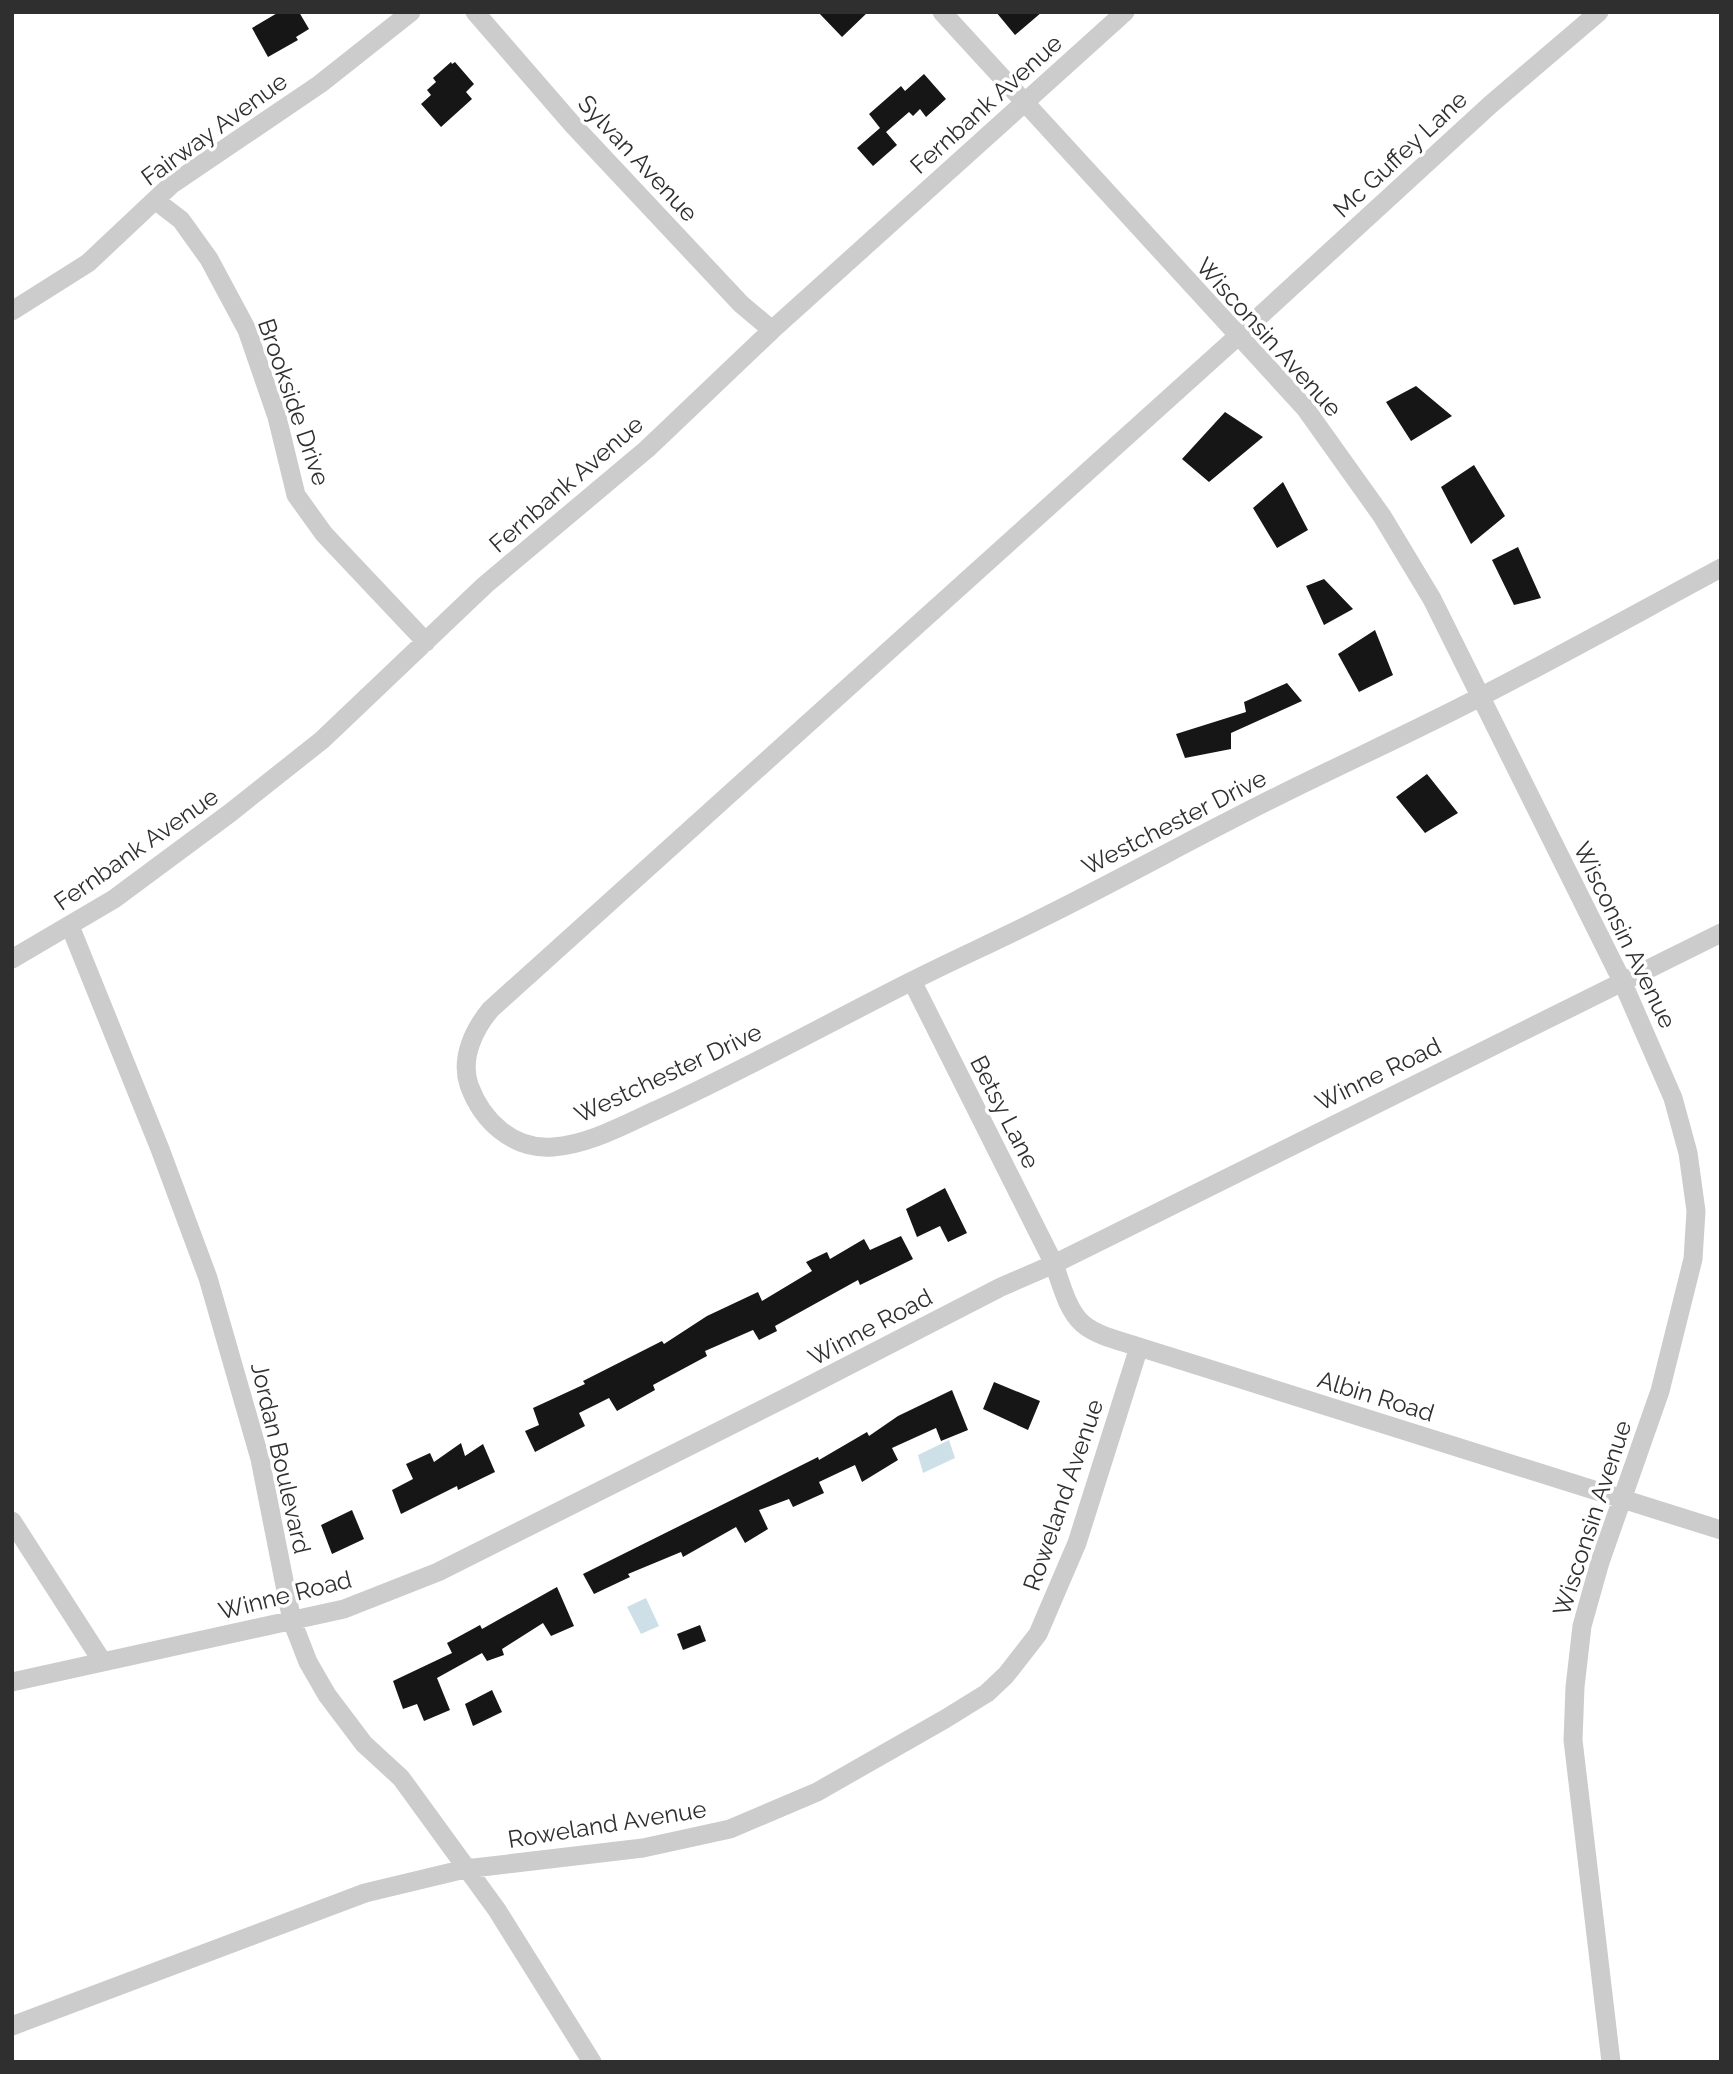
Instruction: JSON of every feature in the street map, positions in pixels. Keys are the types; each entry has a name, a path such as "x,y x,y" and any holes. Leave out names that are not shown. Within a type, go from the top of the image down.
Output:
{"street":[{"name":"Fairway Avenue","path":"12,311 88,263 171,186 320,84 411,12"},
{"name":"Sylvan Avenue","path":"475,12 582,135 741,304 772,330"},
{"name":"Wisconsin Avenue","path":"942,12 1305,408 1382,516 1432,599 1622,981 1673,1098 1688,1153 1696,1211 1693,1259 1660,1391 1621,1498 1582,1626 1575,1687 1573,1740 1611,2062"},
{"name":"Fernbank Avenue","path":"12,959 114,899 230,813 322,740 485,585 647,449 772,330 1125,12"},
{"name":"Mc Guffey Lane","path":"1238,336 1490,105 1599,12"},
{"name":"Brookside Drive","path":"155,200 181,220 202,250 247,330 277,418 296,495 324,534 426,642"},
{"name":"Westchester Drive","path":"1238,336 491,1009 478,1024 470,1043 467,1069 468,1082 482,1112 492,1125 511,1138 543,1148 573,1144 600,1136 691,1094 912,981 1045,917 1276,797 1480,697 1721,568"},
{"name":"Jordan Boulevard","path":"70,926 160,1149 208,1278 260,1460 292,1621 308,1661 327,1695 364,1744 401,1778 497,1910 592,2062"},
{"name":"Winne Road","path":"12,1682 344,1609 438,1572 1001,1287 1054,1265 1721,933"},
{"name":"Betsy Lane","path":"912,981 1054,1265"},
{"name":"Albin Road","path":"1054,1265 1070,1305 1082,1323 1101,1334 1721,1530"},
{"name":"Roweland Avenue","path":"12,2026 365,1893 465,1869 643,1848 730,1829 817,1792 987,1693 1006,1675 1038,1634 1077,1543 1139,1347"},
{"path":"12,1521 103,1661"}],"shaded area":[{"path":"949,1440 955,1458 923,1473 918,1455"},
{"path":"646,1598 659,1626 641,1634 627,1607"}],"building":[{"path":"279,12 299,12 309,29 296,37 298,40 268,57 252,28"},
{"path":"818,12 868,12 842,37"},
{"path":"996,12 1042,12 1015,35"},
{"path":"451,62 455,62 474,84 466,92 472,99 441,127 421,104 431,95 427,90 436,82 433,78"},
{"path":"924,74 946,99 926,117 920,109 913,116 909,112 886,132 897,145 873,166 857,148 880,128 869,114 901,86 905,91"},
{"path":"1416,386 1452,416 1411,441 1386,402"},
{"path":"1225,412 1263,437 1209,482 1182,459"},
{"path":"1474,465 1505,516 1471,544 1441,487"},
{"path":"1283,482 1308,530 1277,548 1253,508"},
{"path":"1518,547 1541,598 1514,605 1492,560"},
{"path":"1324,579 1353,609 1324,625 1306,586"},
{"path":"1375,630 1393,675 1359,692 1338,654"},
{"path":"1287,683 1302,701 1231,733 1231,749 1185,758 1176,734 1246,712 1244,702"},
{"path":"1427,774 1458,813 1425,833 1396,797"},
{"path":"945,1188 967,1233 948,1242 940,1226 917,1237 906,1209"},
{"path":"901,1236 913,1259 860,1285 858,1280 775,1326 777,1331 759,1340 753,1330 705,1351 707,1356 653,1385 655,1390 617,1411 609,1398 579,1413 585,1426 535,1452 525,1431 539,1425 533,1408 585,1384 583,1381 662,1341 664,1344 707,1316 758,1292 762,1301 812,1271 806,1262 827,1252 830,1259 864,1239 870,1250"},
{"path":"994,1382 1040,1401 1028,1430 983,1409"},
{"path":"952,1390 968,1430 941,1441 936,1428 892,1448 898,1460 862,1482 855,1465 819,1482 824,1493 793,1507 789,1499 759,1510 768,1529 745,1543 736,1527 683,1557 681,1552 628,1574 630,1577 594,1594 583,1574 818,1457 819,1460 867,1432 869,1436 898,1416"},
{"path":"461,1443 465,1456 483,1444 495,1472 458,1490 457,1486 401,1514 392,1490 413,1479 406,1464 430,1453 434,1462"},
{"path":"352,1510 364,1539 332,1554 321,1525"},
{"path":"557,1587 574,1626 551,1636 543,1623 502,1649 504,1655 487,1661 482,1653 437,1678 450,1710 424,1721 417,1704 403,1709 393,1681 452,1653 447,1643 480,1625 482,1629"},
{"path":"700,1625 706,1641 683,1650 677,1634"},
{"path":"492,1690 502,1712 473,1726 465,1704"}]}
